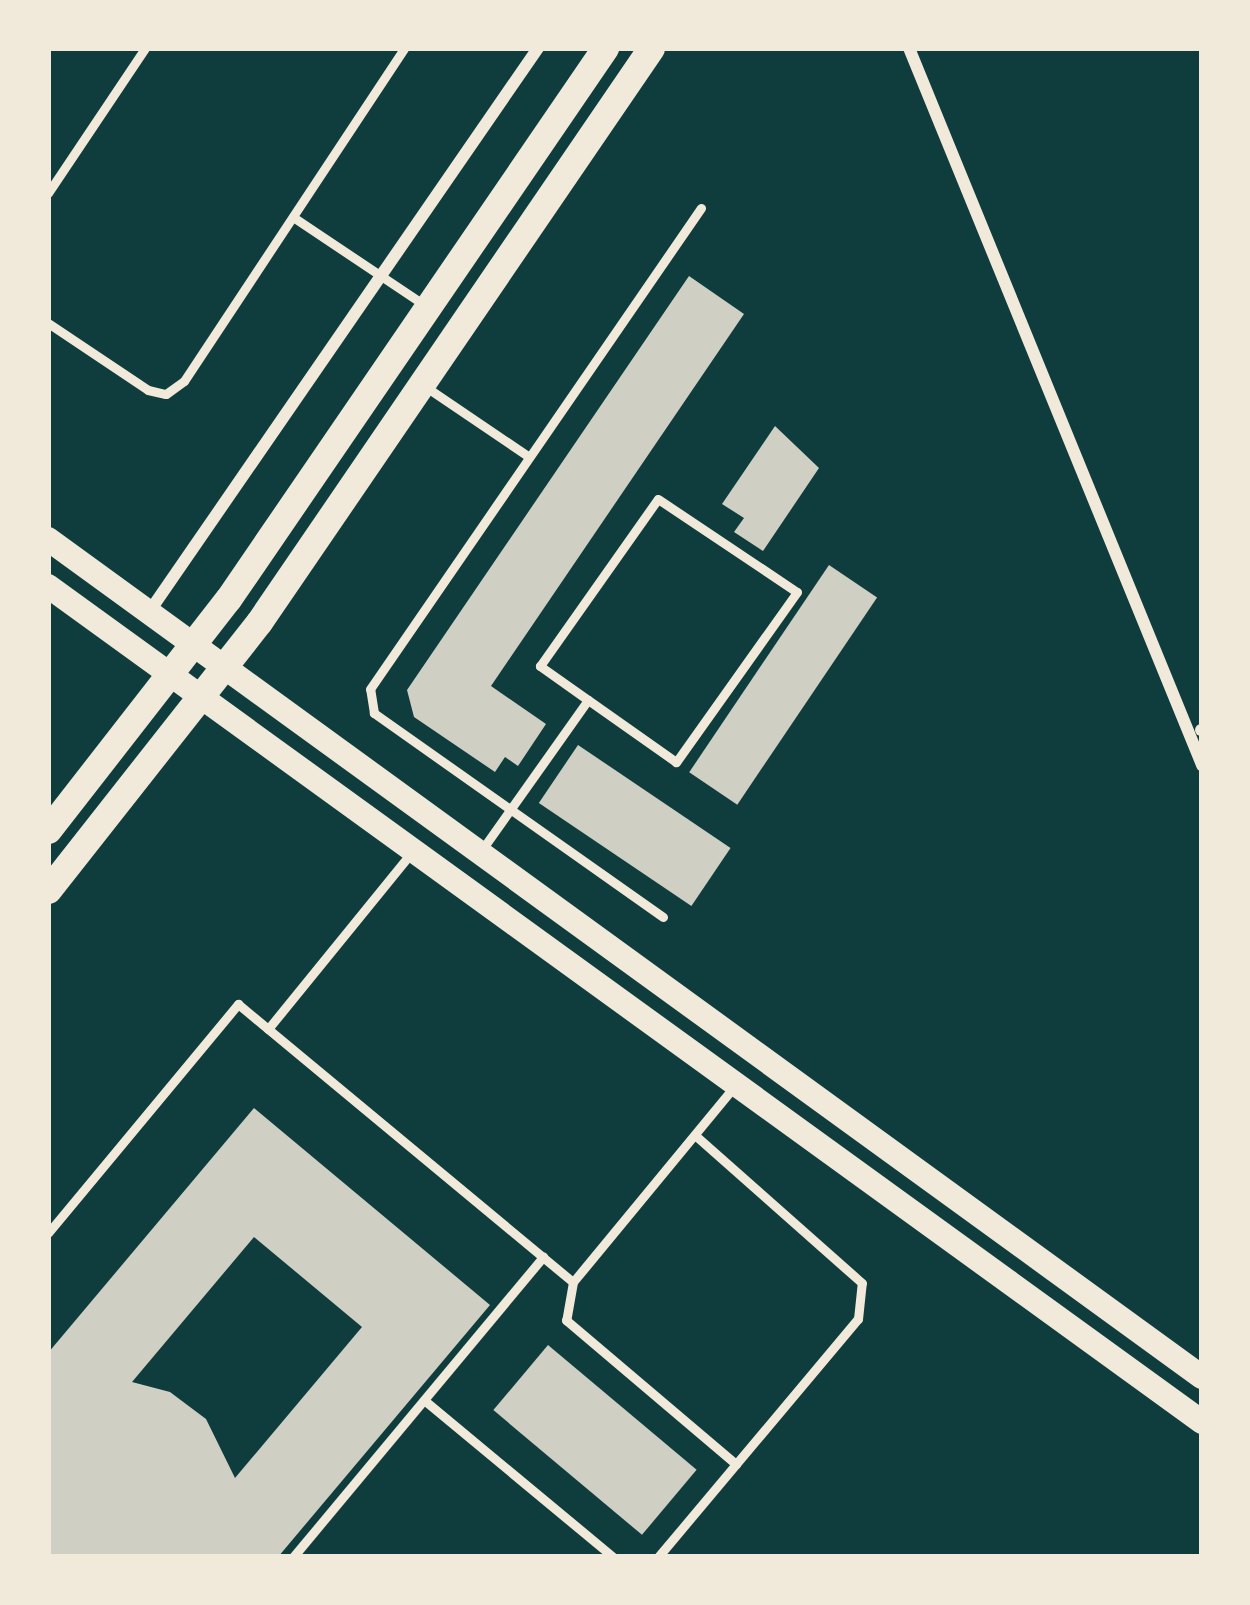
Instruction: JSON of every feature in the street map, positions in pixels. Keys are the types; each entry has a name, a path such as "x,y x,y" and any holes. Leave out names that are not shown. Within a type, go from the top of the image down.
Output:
{"main road":[{"path":"48,830 190,649 605,48"},
{"path":"48,890 221,671 651,48"},
{"path":"48,539 145,617 1202,1377"},
{"path":"48,586 1202,1422"}],"street":[{"path":"145,617 538,48"},
{"path":"910,48 1202,765"}],"lane":[{"path":"48,193 145,48"},
{"path":"48,323 148,390 166,394 184,381 404,48"},
{"path":"664,917 374,713 370,689 700,208"},
{"path":"293,217 428,307"},
{"path":"421,384 527,456"},
{"path":"658,499 797,592 676,762 588,700 540,666 658,499"},
{"path":"478,855 588,700"},
{"path":"268,1029 412,852"},
{"path":"48,1233 238,1004 572,1282"},
{"path":"736,1464 566,1320 572,1282 738,1083"},
{"path":"658,1557 858,1319 862,1283 694,1135"},
{"path":"293,1557 543,1257"},
{"path":"424,1400 613,1557"}],"building":[{"path":"689,276 744,314 491,686 546,724 518,766 505,757 495,772 414,717 407,690"},
{"path":"775,426 819,468 763,551 734,532 744,518 722,504"},
{"path":"829,565 877,597 737,805 689,772"},
{"path":"578,745 731,848 691,906 539,803"},
{"path":"254,1108 490,1305 278,1557 48,1557 48,1353","holes":["254,1237 362,1327 235,1478 206,1419 170,1392 132,1382"]},
{"path":"548,1345 697,1470 642,1535 493,1410"}]}
